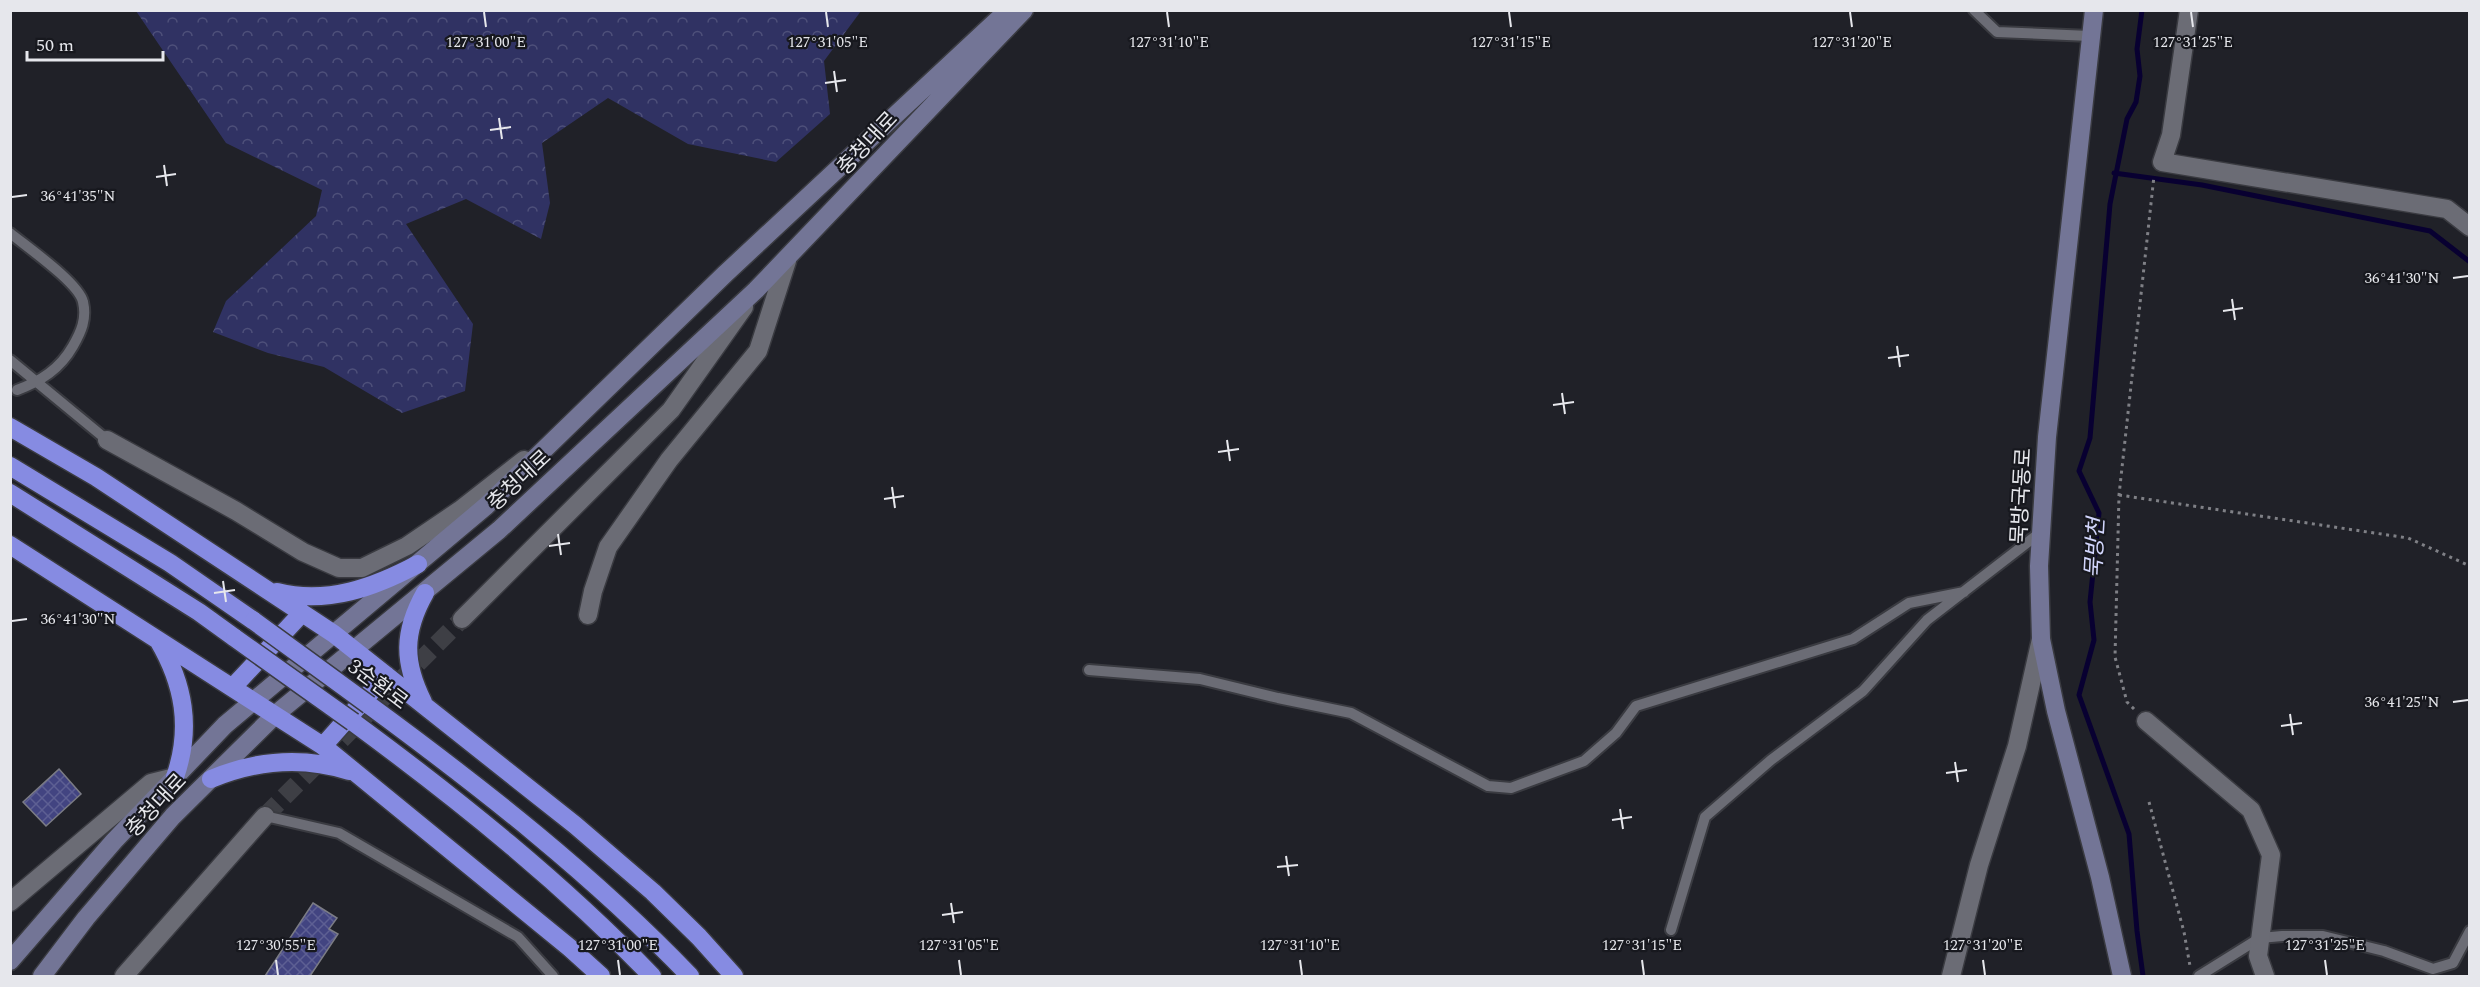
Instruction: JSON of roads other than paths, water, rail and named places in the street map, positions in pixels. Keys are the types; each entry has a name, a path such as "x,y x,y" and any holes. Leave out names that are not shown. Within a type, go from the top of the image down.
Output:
{"highway":[{"path":"10,427 96,477 334,634 575,825 653,892 699,937 734,976"},
{"name":"3순환로","path":"10,466 170,563 369,705 525,824 586,875 656,940 690,976"},
{"path":"10,493 199,612 416,769 558,885 652,976"},
{"path":"10,545 323,746 570,948 601,976"},
{"path":"265,589 299,597 342,594 368,588 418,564"},
{"path":"425,593 414,612 408,639 410,667 425,706"},
{"path":"233,687 302,613"},
{"path":"157,639 177,679 184,709 184,748 175,777"},
{"path":"323,746 386,675"},
{"path":"211,779 260,763 290,761 322,764 357,774"}],"main road":[{"name":"충청대로","path":"10,961 114,841 225,725 486,506 725,274 1008,10"},
{"name":"충청대로","path":"42,976 86,918 173,816 276,714 499,530 787,261 1024,10"},
{"name":"묵방국동로","path":"2094,10 2047,436 2039,566 2041,639 2056,711 2100,877 2122,976"}],"street":[{"path":"2189,10 2171,135 2162,162 2447,209 2469,227"},
{"path":"588,615 608,547 669,460 758,351 787,261"},
{"path":"462,619 671,410 756,290"},
{"path":"107,440 236,511 303,552 339,568 362,568 407,546 460,510 571,424"},
{"path":"1951,976 1979,865 2017,746 2041,639"},
{"path":"2146,720 2251,810 2271,855 2258,956 2265,976"},
{"path":"10,902 151,783 175,777"},
{"path":"124,976 265,816"}],"lane":[{"path":"1974,10 1997,32 2091,36"},
{"path":"10,233 73,285 83,301 84,324 72,348 56,369 37,383 17,390"},
{"path":"10,360 107,440"},
{"path":"1671,930 1705,817 1771,760 1863,691 1927,620 2041,532"},
{"path":"1089,670 1200,679 1351,713 1488,786 1511,788 1547,777 1584,761 1616,733 1636,706 1853,639 1909,603 1964,592"},
{"path":"265,816 339,833 518,937 553,976"},
{"path":"2199,976 2260,938 2323,936 2384,951 2433,969 2453,963 2469,931"}],"waterway":[{"name":"묵방천","path":"2142,10 2137,49 2140,76 2136,102 2127,119 2110,204 2090,438 2079,471 2099,513 2090,602 2094,640 2079,695 2129,834 2143,976"},
{"path":"2114,173 2202,185 2430,231 2470,262"}],"tunnel":[{"path":"265,816 462,619"}]}
